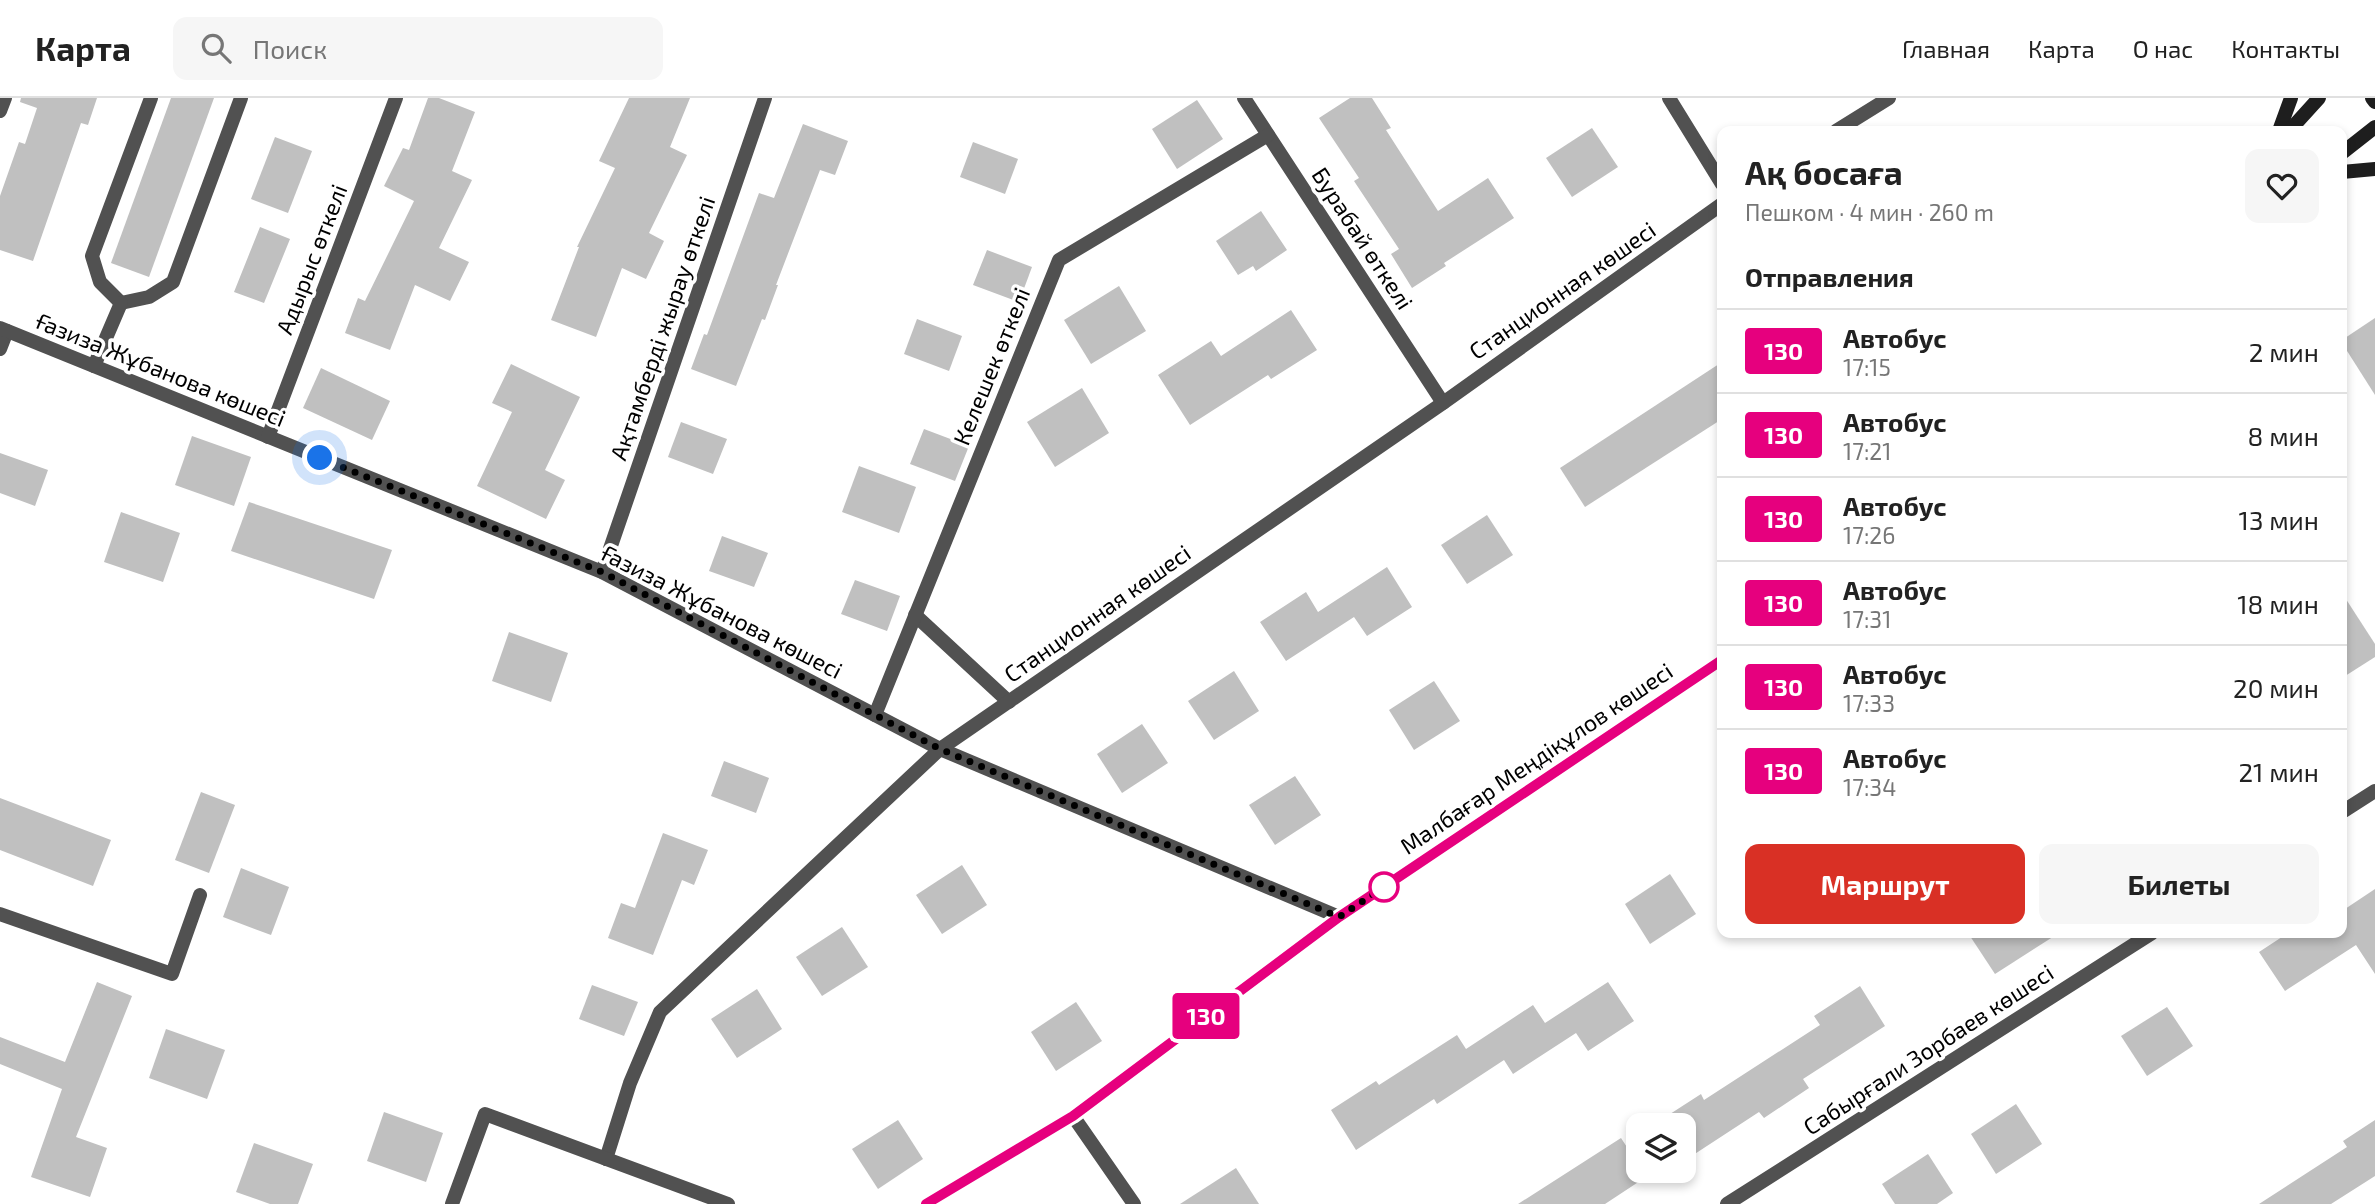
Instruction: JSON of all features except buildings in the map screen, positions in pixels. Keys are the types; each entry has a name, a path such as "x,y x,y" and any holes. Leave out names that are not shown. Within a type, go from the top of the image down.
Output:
{"main road":[{"path":"2281,126 2291,98"},
{"path":"2294,126 2319,98"},
{"path":"2347,149 2375,127"},
{"path":"2347,172 2375,169"},
{"name":"Малбағар Меңдіқұлов көшесі","path":"926,1204 1073,1116 1339,917 1717,663"}],"street":[{"path":"0,111 5,98"},
{"path":"121,303 100,282 92,256 151,98"},
{"path":"121,303 149,297 173,282 241,98"},
{"name":"Адырыс өткелі","path":"268,437 396,98"},
{"name":"Ақтамберді жырау өткелі","path":"602,572 765,98"},
{"name":"Бурабай өткелі","path":"1244,98 1443,403"},
{"path":"1669,98 1717,176"},
{"path":"1844,126 1889,98"},
{"name":"Келешек өткелі","path":"874,715 1059,260 1268,135"},
{"name":"Станционная көшесі","path":"606,1159 630,1083 660,1012 940,749 1443,403 1717,208"},
{"path":"94,366 121,303"},
{"path":"0,349 4,330"},
{"name":"Ғазиза Жұбанова көшесі","path":"4,330 602,572 940,749 1339,917"},
{"path":"915,615 1009,702"},
{"path":"2347,809 2375,791"},
{"path":"0,914 172,974 200,895"},
{"name":"Сабырғали Зорбаев көшесі","path":"1727,1204 2144,938"},
{"path":"452,1204 485,1114 728,1204"},
{"path":"1073,1116 1134,1204"}],"bus line":[{"name":"130","path":"926,1204 1073,1116 1339,917 1717,663"}],"route":[{"path":"320,458 602,572 940,749 1339,917 1384,887"}]}
